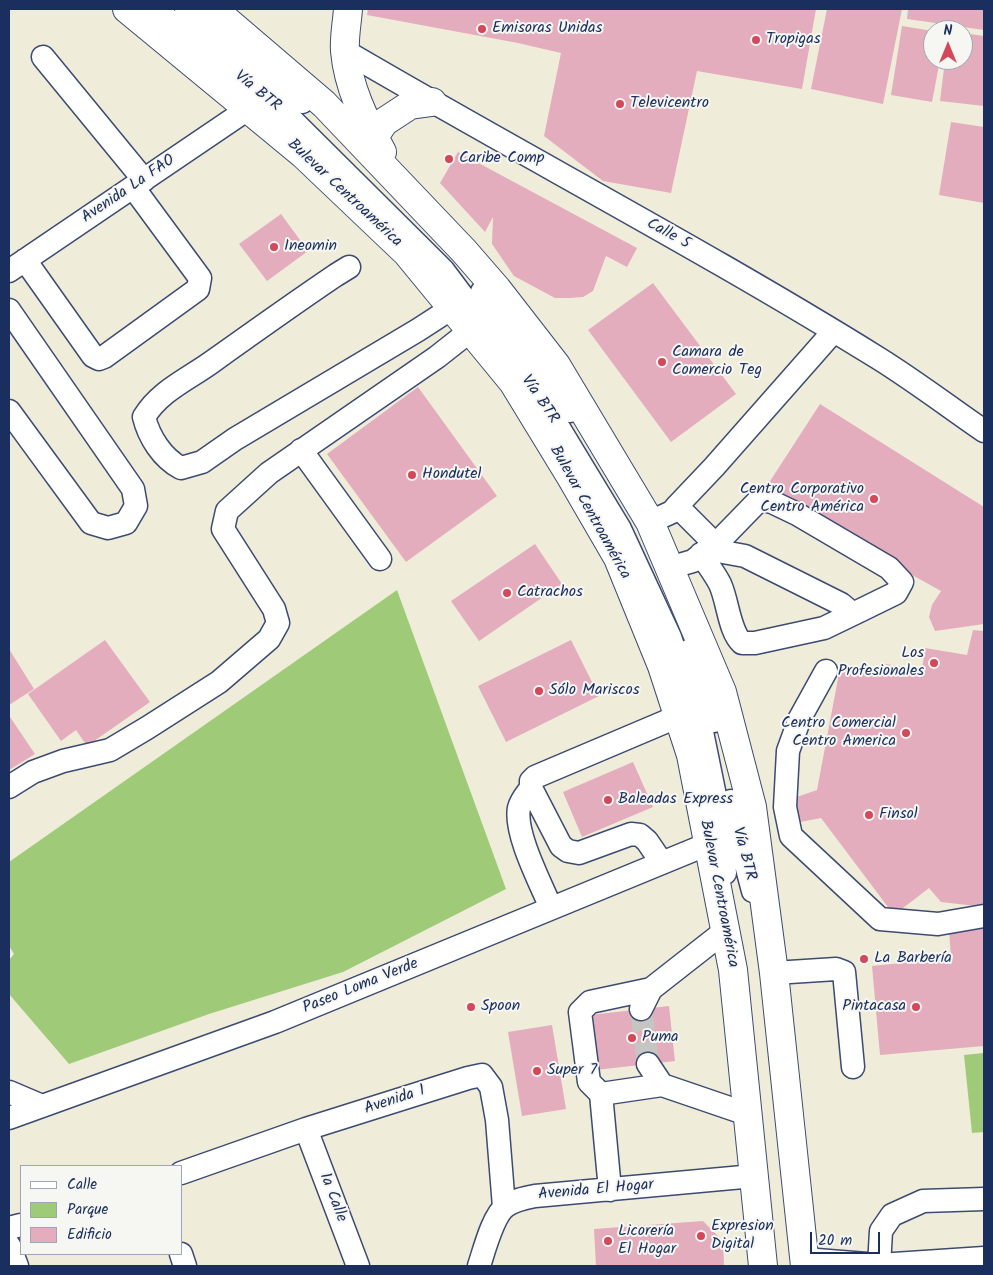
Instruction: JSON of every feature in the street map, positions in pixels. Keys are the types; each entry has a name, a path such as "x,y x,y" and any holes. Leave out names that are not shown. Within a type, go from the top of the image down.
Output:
{"main road":[{"name":"Bulevar Centroamérica","path":"127,9 304,155 407,253 512,382 572,477 618,558 662,666 691,755 733,970 763,1266"},
{"path":"213,9 324,104 399,182 497,289 556,365 650,522 722,692 753,815 773,965 804,1263"},
{"path":"348,9 345,51 354,93 374,137 399,182"},
{"path":"374,137 384,122 410,105 432,102"}],"street":[{"name":"Vía BTR","path":"155,9 292,120 443,270 548,410 600,494 620,529 670,637 702,732 721,824 733,970"},
{"name":"Vía BTR","path":"186,9 307,106 457,259 566,405 599,460 657,574 703,683 720,742 734,823 773,965"},
{"name":"Calle 5","path":"345,51 718,263 880,359 984,431"},
{"path":"17,266 93,356 98,358 104,357 198,289 200,285 200,278 138,184 43,57"},
{"name":"Avenida La FAO","path":"17,266 248,109"},
{"path":"350,267 328,280 163,394 151,405 144,417 147,430 171,462 181,468 202,462 235,438 452,308"},
{"path":"9,310 133,489 136,506 126,523 108,528 91,523 9,411"},
{"path":"9,787 33,772 63,761 110,750 219,682 270,639 278,622 274,609 223,529 227,511 269,473 437,357 470,331"},
{"path":"650,522 672,512 833,332"},
{"path":"301,450 380,559"},
{"path":"669,568 693,560 708,549 737,524 760,499 772,502 797,514 889,568 902,582 896,593 824,628 755,643 742,643 735,630 708,549 677,506"},
{"path":"708,549 745,556 841,604 853,614"},
{"path":"826,671 800,718 788,751 785,807 791,836 880,919 938,924 984,916"},
{"path":"662,863 640,835 631,834 579,853 568,852 561,846 531,788 531,782 535,777 678,716"},
{"path":"531,788 522,799 518,825 551,908"},
{"path":"753,815 785,807"},
{"path":"756,843 791,836"},
{"name":"Paseo Loma Verde","path":"9,1118 276,1022 708,844"},
{"path":"641,1009 652,989 725,931"},
{"path":"773,965 836,969 844,972 853,1067"},
{"path":"610,1190 601,1094 589,1082 580,1012 590,1002 652,989"},
{"path":"648,1064 662,1085"},
{"name":"Avenida 1","path":"182,1173 306,1129 468,1078 482,1076 492,1087 497,1120 504,1207"},
{"path":"601,1094 662,1085 747,1114"},
{"path":"9,1092 42,1106"},
{"name":"1a Calle","path":"306,1129 358,1266"},
{"name":"Avenida El Hogar","path":"504,1207 518,1199 535,1196 754,1176"},
{"path":"879,1266 881,1231 892,1215 923,1200 984,1199"},
{"path":"479,1266 496,1220 504,1207"},
{"path":"9,1245 17,1266"},
{"path":"804,1263 879,1266 984,1258"}],"green space":[{"path":"397,590 506,889 343,972 209,1014 69,1064 9,994 9,960 14,954 9,946 9,862"},
{"path":"984,1053 984,1132 972,1133 964,1055"}],"building":[{"name":"Televicentro","path":"368,9 816,9 802,89 697,71 671,193 603,181 544,136 561,53 518,43 367,15"},
{"path":"827,9 902,9 883,104 811,89"},
{"path":"908,9 984,9 984,30 973,28 973,20 923,21 907,19"},
{"path":"902,26 923,29 923,70 938,70 932,102 891,95"},
{"path":"973,34 984,36 984,106 940,101 944,70 973,70"},
{"path":"951,122 984,127 984,203 939,195"},
{"path":"458,152 637,248 627,267 606,256 593,291 583,297 555,298 514,276 492,244 493,217 485,232 440,183"},
{"name":"Ineomin","path":"281,214 308,251 267,281 239,244"},
{"name":"Camara de Comercio Teg","path":"653,283 736,394 671,442 588,330"},
{"name":"Hondutel","path":"418,387 497,496 406,562 327,454"},
{"name":"Centro Corporativo Centro América","path":"820,404 984,507 984,624 935,631 929,617 932,605 941,591 763,492"},
{"name":"Catrachos","path":"535,544 562,584 479,641 451,601"},
{"name":"Centro Comercial Centro America","path":"973,630 984,631 984,907 941,902 929,888 894,915 821,818 795,823 791,799 817,790 840,668 883,676 886,664 922,670 925,648 967,655"},
{"path":"105,640 150,702 87,746 76,730 61,741 28,694"},
{"name":"Sólo Mariscos","path":"571,640 599,696 506,742 478,686"},
{"path":"9,649 34,689 9,705"},
{"path":"9,718 35,754 9,770"},
{"name":"Baleadas Express","path":"633,762 653,807 582,837 563,792"},
{"name":"Pintacasa","path":"984,927 984,1046 880,1055 872,966 951,958 949,930"},
{"name":"Puma","path":"669,1006 675,1061 596,1070 590,1015"},
{"name":"Super 7","path":"552,1025 566,1109 522,1116 508,1032"},
{"path":"703,1221 723,1241 724,1266 596,1266 594,1229"}],"tunnel":[{"path":"641,1009 648,1064"}],"place":[{"name":"Emisoras Unidas","path":"482,29"},
{"name":"Tropigas","path":"756,40"},
{"name":"Televicentro","path":"620,104"},
{"name":"Caribe Comp","path":"449,159"},
{"name":"Ineomin","path":"274,247"},
{"name":"Camara de Comercio Teg","path":"662,362"},
{"name":"Hondutel","path":"412,475"},
{"name":"Centro Corporativo Centro América","path":"874,499"},
{"name":"Catrachos","path":"507,593"},
{"name":"Los Profesionales","path":"934,663"},
{"name":"Sólo Mariscos","path":"539,691"},
{"name":"Centro Comercial Centro America","path":"906,733"},
{"name":"Baleadas Express","path":"608,800"},
{"name":"Finsol","path":"869,815"},
{"name":"La Barbería","path":"864,959"},
{"name":"Spoon","path":"471,1007"},
{"name":"Pintacasa","path":"916,1007"},
{"name":"Puma","path":"632,1038"},
{"name":"Super 7","path":"537,1071"},
{"name":"Expresion Digital","path":"701,1236"},
{"name":"Licorería El Hogar","path":"608,1241"}]}
